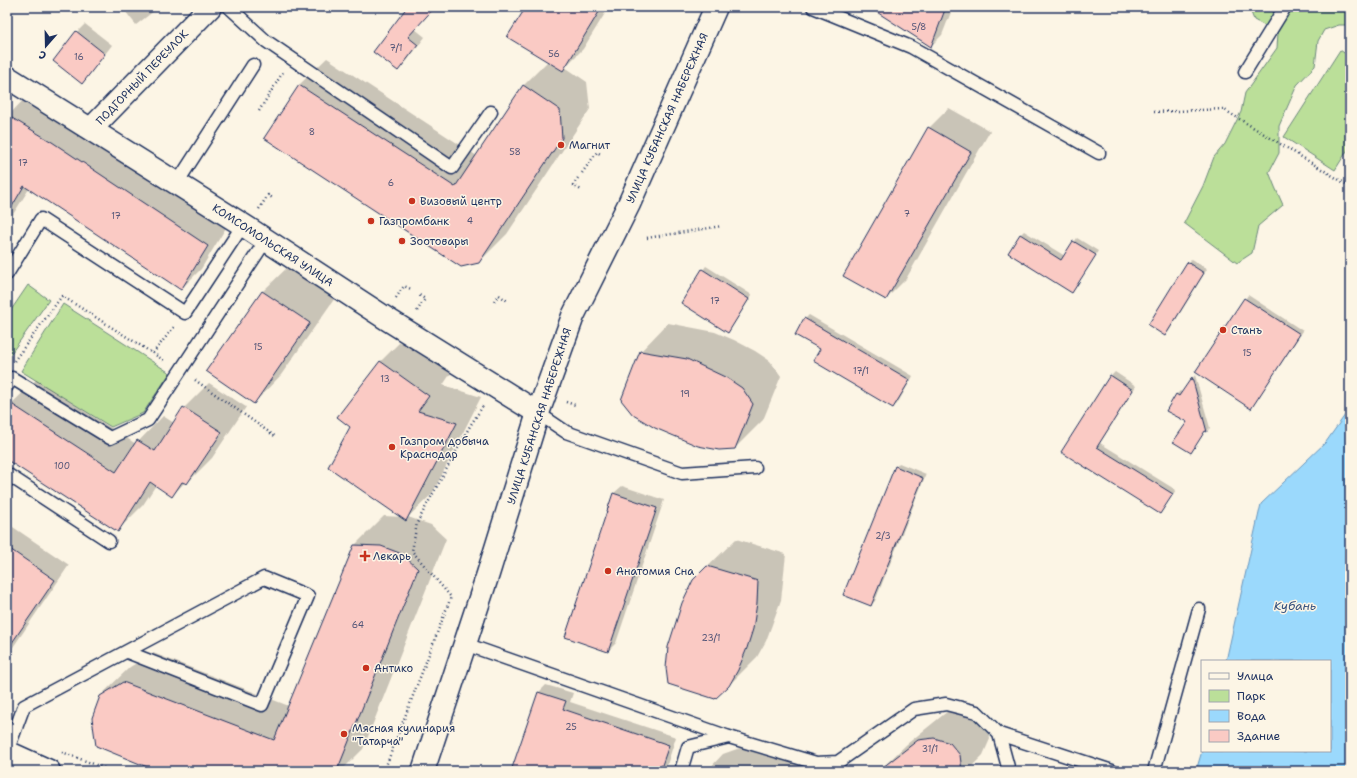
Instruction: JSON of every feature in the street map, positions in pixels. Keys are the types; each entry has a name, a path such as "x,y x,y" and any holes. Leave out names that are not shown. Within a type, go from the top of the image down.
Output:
{"main road":[{"name":"ПОДГОРНЫЙ ПЕРЕУЛОК","path":"91,129 210,7"},
{"name":"УЛИЦА КУБАНСКАЯ НАБЕРЕЖНАЯ","path":"423,771 488,574 538,413 572,316 628,204 716,7"},
{"name":"КОМСОМОЛЬСКАЯ УЛИЦА","path":"7,77 177,183 251,218 266,240 388,320 538,413"},
{"path":"7,752 49,771"}],"lane":[{"path":"229,7 266,41 452,168 491,112"},
{"path":"813,7 911,47 1099,153"},
{"path":"1245,72 1285,7"},
{"path":"177,183 253,65"},
{"path":"7,274 41,220 185,313 251,218"},
{"path":"7,386 12,378 110,438 148,420 266,240"},
{"path":"538,413 566,432 682,473 755,468"},
{"path":"7,474 109,541"},
{"path":"7,752 24,706 264,578 308,596 262,705 127,652"},
{"path":"1154,771 1199,609"},
{"path":"465,644 729,737 816,763 838,762 914,709 946,704 977,712 999,734 1112,771"},
{"path":"999,734 1008,768 1006,771"},
{"path":"681,771 688,747 729,737"}],"path":[{"path":"260,111 291,58"},
{"path":"1154,112 1223,109 1346,184 1350,178"},
{"path":"582,173 597,152 602,155"},
{"path":"578,178 573,185 581,190"},
{"path":"251,218 268,195 274,199"},
{"path":"647,238 722,226"},
{"path":"396,298 404,286 411,289"},
{"path":"417,312 426,299 419,295"},
{"path":"494,301 499,295 509,302"},
{"path":"12,365 62,296 199,382 276,437"},
{"path":"153,353 172,330"},
{"path":"384,771 451,597 412,551 417,523 470,426 483,406"}],"green space":[{"path":"1249,7 1350,7 1350,25 1339,25 1324,30 1318,41 1315,66 1297,85 1279,126 1279,153 1269,172 1283,205 1258,226 1252,253 1237,263 1184,223 1203,186 1214,157 1225,144 1241,112 1245,93 1277,48 1278,33 1254,20"},
{"path":"1340,50 1350,57 1350,146 1335,170 1284,137"},
{"path":"28,285 49,300 7,359 7,316"},
{"path":"63,304 170,373 143,413 111,427 21,371"}],"water":[{"name":"Кубань","path":"1350,408 1350,771 1196,771 1202,752 1331,752 1331,660 1226,660 1261,504 1326,442"}],"building":[{"path":"407,7 435,7 408,37 418,45 398,71 373,52"},
{"path":"526,7 602,7 563,71 507,37"},
{"path":"869,7 946,7 931,47"},
{"path":"76,31 105,54 82,84 53,61"},
{"path":"299,85 455,187 523,85 560,110 562,138 479,263 461,267 264,138"},
{"path":"7,115 52,142 208,246 181,290 24,186 7,215"},
{"path":"928,127 971,152 886,300 843,276"},
{"path":"1020,234 1061,260 1073,241 1096,255 1072,293 1008,253"},
{"path":"1187,262 1204,273 1165,336 1148,325"},
{"path":"702,269 749,299 728,333 681,303"},
{"path":"262,291 310,323 254,404 206,371"},
{"path":"1244,298 1300,334 1251,409 1195,372"},
{"path":"804,318 910,380 893,408 813,361 820,349 795,335"},
{"path":"640,351 687,359 727,378 742,388 753,404 735,449 719,450 698,446 655,428 633,415 621,400"},
{"name":"Газпром добыча Краснодар","path":"380,361 429,396 418,411 457,423 406,521 328,467 350,427 337,417"},
{"path":"1110,375 1133,390 1097,447 1173,494 1160,514 1061,452"},
{"path":"1192,377 1207,432 1205,431 1191,453 1173,442 1187,422 1166,411 1176,394 1179,396"},
{"path":"7,401 116,472 137,440 155,451 183,407 222,432 187,484 182,482 172,497 150,482 118,532 7,460"},
{"path":"895,466 923,478 871,606 843,595"},
{"path":"613,493 657,508 608,652 565,637"},
{"path":"354,545 381,546 402,554 418,569 337,771 157,771 96,746 92,718 100,696 123,682 274,740"},
{"path":"7,547 55,580 7,650"},
{"path":"707,566 758,581 757,603 753,629 747,648 738,670 729,686 715,699 668,684 666,668 668,647 682,603 693,580"},
{"path":"538,692 566,701 563,709 669,745 660,771 511,771"},
{"path":"934,738 950,743 960,755 962,771 878,771 918,740"}],"place":[{"name":"Магнит","path":"561,145"},
{"name":"Визовый центр","path":"412,201"},
{"name":"Газпромбанк","path":"371,221"},
{"name":"Зоотовары","path":"402,241"},
{"name":"Станъ","path":"1223,330"},
{"name":"Газпром добыча Краснодар","path":"392,447"},
{"name":"Лекарь","path":"365,556"},
{"name":"Анатомия Сна","path":"608,571"},
{"name":"Антико","path":"366,668"},
{"name":"Мясная кулинария \"Татарча\"","path":"344,734"}]}
